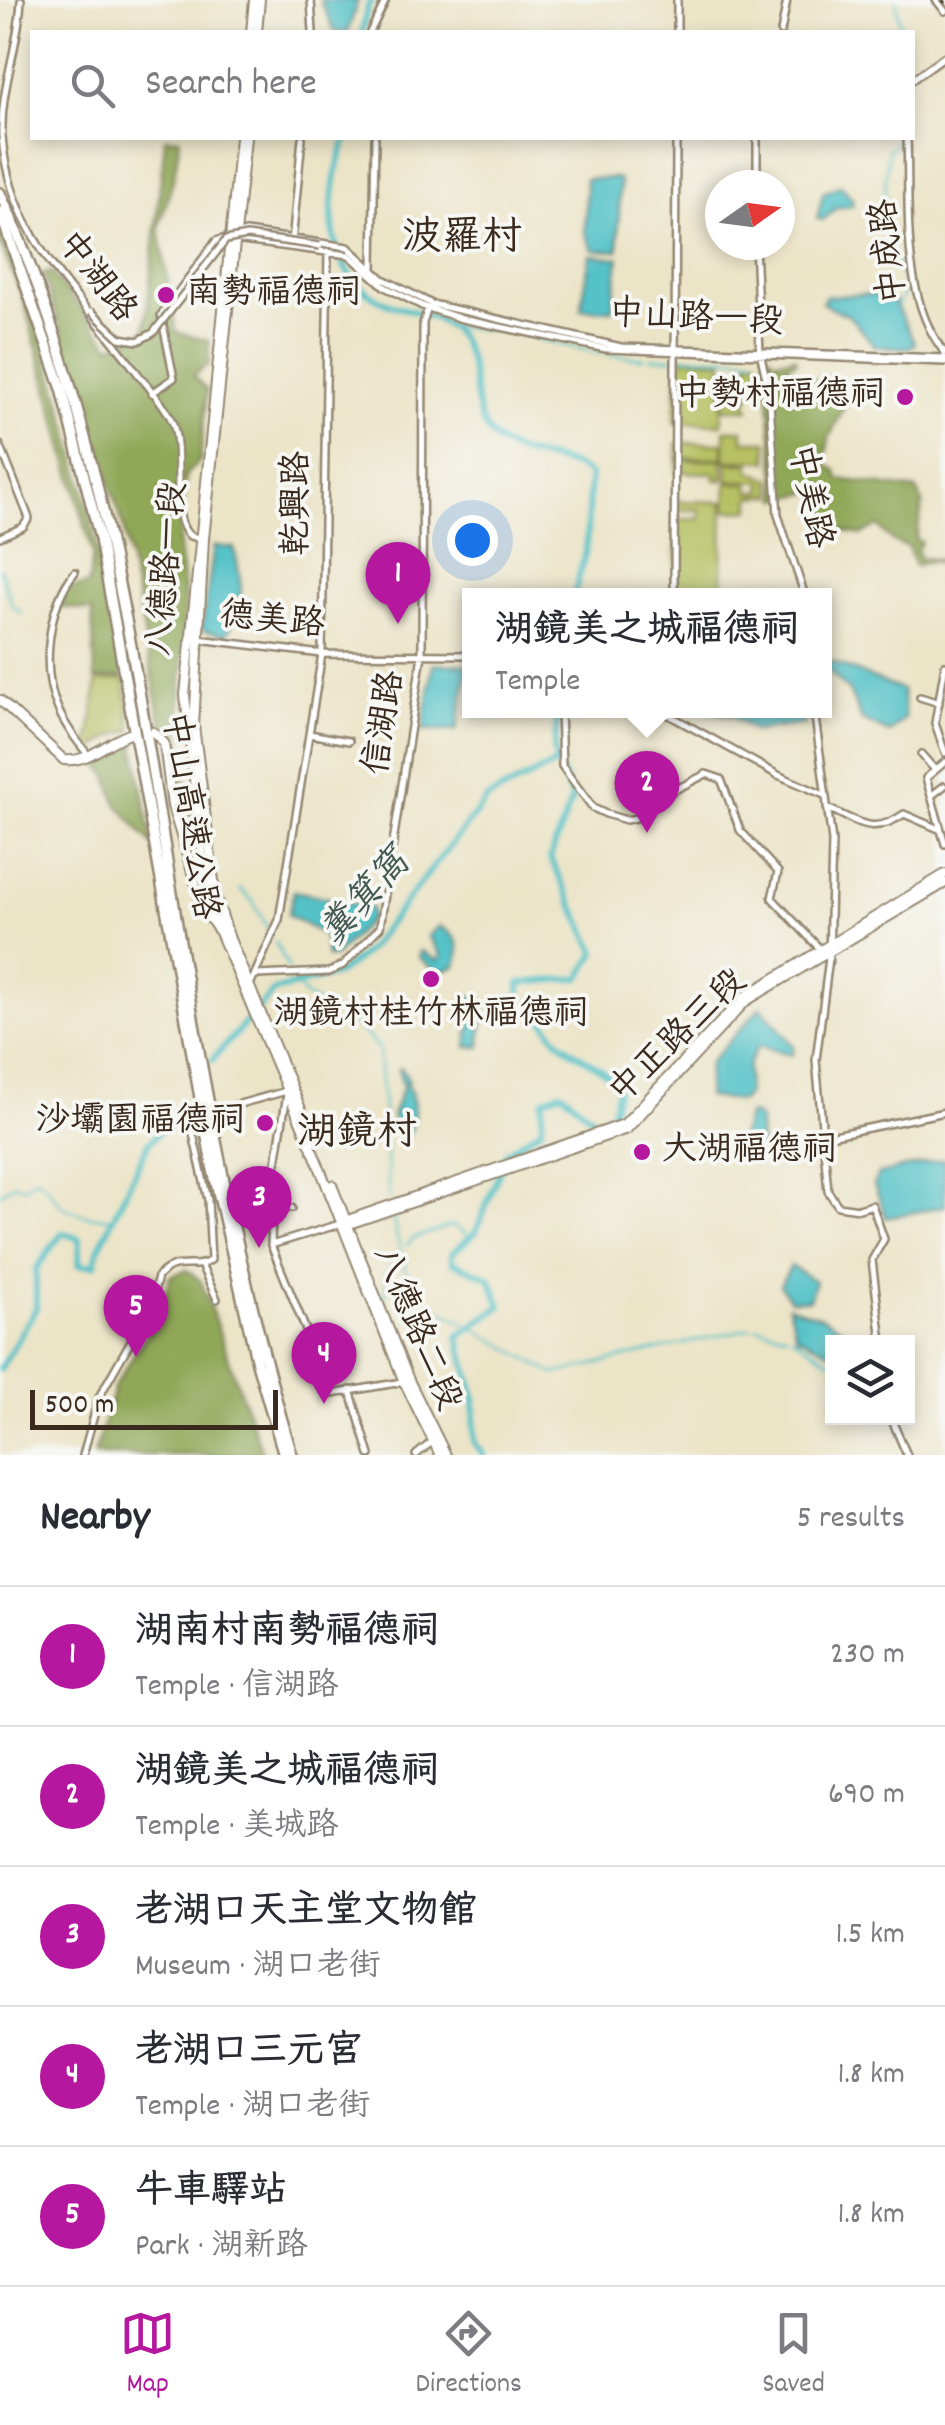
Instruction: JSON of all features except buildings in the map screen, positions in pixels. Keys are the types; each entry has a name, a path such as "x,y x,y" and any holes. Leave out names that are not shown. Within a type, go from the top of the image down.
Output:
{"highway":[{"path":"0,181 17,231"},
{"name":"中山高速公路","path":"0,193 17,231 69,387 107,532 168,887 236,1241 288,1455"},
{"name":"中山高速公路","path":"1,216 62,389 100,539 163,856"}],"main road":[{"path":"254,30 257,0"},
{"name":"八德路一段","path":"243,140 186,724 203,863 219,930 251,992"},
{"name":"八德路一段","path":"193,639 194,726 210,861 230,939 251,992"},
{"path":"0,700 64,760 88,756 114,738 133,733"},
{"path":"152,732 164,743 172,806 204,910 230,939"},
{"path":"826,949 945,874"},
{"path":"826,949 945,882"},
{"name":"中正路三段","path":"345,1223 612,1130 632,1118 728,1009 826,949"},
{"path":"251,992 345,1223"},
{"name":"八德路二段","path":"345,1223 406,1381 443,1455"}],"street":[{"name":"中湖路","path":"20,0 17,39 2,98 5,160 42,257 91,312 152,393 174,378 161,314 216,241 233,237"},
{"path":"311,0 313,30"},
{"path":"371,30 386,0"},
{"path":"677,0 677,30"},
{"path":"780,30 788,0"},
{"path":"936,0 945,12"},
{"path":"915,78 945,56"},
{"path":"292,243 302,140"},
{"path":"373,269 375,140"},
{"path":"674,588 676,140"},
{"path":"757,170 758,140"},
{"name":"中成路","path":"907,140 917,301 945,358"},
{"path":"91,312 120,338 138,342 152,333 226,240 247,236 329,248"},
{"path":"233,237 348,251"},
{"name":"乾興路","path":"251,992 279,920 322,654 329,248"},
{"name":"中山路一段","path":"348,251 400,290 467,315 621,346 675,349"},
{"name":"中山路一段","path":"348,251 398,295 427,310 606,349 760,350 945,358"},
{"name":"中美路","path":"756,260 760,350 769,390 778,515 802,588"},
{"name":"信湖路","path":"256,976 329,972 343,966 380,927 422,655 423,323 427,310"},
{"path":"152,393 169,414 178,440 180,523 190,536 202,538"},
{"path":"0,445 28,518 24,528 0,537"},
{"path":"75,572 56,604 51,674 56,706 88,756"},
{"name":"德美路","path":"193,639 322,654 462,655"},
{"path":"945,667 936,734 945,753"},
{"path":"920,698 939,704"},
{"path":"560,718 562,766 593,808 606,814 626,820 636,818 666,795 706,774 721,779 740,830 778,872 772,898 826,949"},
{"path":"676,718 824,795"},
{"path":"815,718 832,841 816,1060 832,1199 850,1208 872,1205 883,1230 884,1239 872,1260 881,1335"},
{"path":"310,734 349,741"},
{"path":"921,754 935,770"},
{"path":"945,762 926,778 945,844"},
{"path":"931,796 944,786"},
{"path":"827,808 873,828 886,827 904,814 943,832"},
{"path":"218,1110 290,1090 273,1207 272,1245 332,1394 406,1381"},
{"path":"825,1136 945,1112"},
{"path":"83,1455 99,1398 144,1320 158,1277 179,1262 201,1265 210,1260 206,1187 191,1125 195,1114"},
{"path":"273,1207 292,1208"},
{"name":"中正路三段","path":"272,1245 345,1223"},
{"path":"201,1265 217,1299"},
{"path":"350,1390 370,1455"},
{"path":"895,1425 907,1455"},
{"path":"416,1455 435,1440"}],"green space":[{"path":"165,140 180,140 174,177 159,227 176,332 209,341 209,364 193,376 207,390 200,461 186,474 179,546 185,600 180,733 194,838 172,736 162,726 123,526 43,273 51,272 111,346 145,330"},
{"path":"0,219 40,331 73,445 123,677 95,679 92,611 59,607 66,589 88,585 93,555 24,302 0,243"},
{"path":"772,356 770,361 795,357 796,362 787,365 799,380 818,380 821,376 839,379 848,399 829,438 825,464 836,470 839,479 917,490 923,503 916,540 922,542 917,549 920,558 945,560 945,564 930,561 915,566 908,547 892,541 878,526 861,535 835,529 814,492 778,499 765,358"},
{"path":"678,358 723,360 722,424 675,422"},
{"path":"749,359 758,359 761,375 750,378 750,397 746,397 749,409 724,409 724,398 739,397 724,396 724,372 749,368"},
{"path":"725,430 743,430 743,441 767,441 768,461 725,460"},
{"path":"677,443 723,443 723,458 677,458"},
{"path":"677,460 723,460 724,480 715,480 715,473 677,472"},
{"path":"727,462 750,464 750,471 771,479 773,495 751,497 751,510 726,511 727,483 749,483 750,492 762,491 762,482 728,481"},
{"path":"676,501 723,502 722,588 676,588 676,519 700,519 700,510 676,510"},
{"path":"124,679 132,730 112,736 88,753 97,681"},
{"path":"134,742 153,846 117,804 108,776 97,762"},
{"path":"187,1270 201,1281 263,1455 94,1455 115,1385 160,1313 170,1276"}],"water":[{"path":"320,0 358,0 349,30 334,30"},
{"path":"586,179 620,181 618,251 593,250 585,232"},
{"path":"841,185 853,200 852,206 837,208 823,220 817,219 823,193"},
{"path":"590,255 619,258 612,310 581,309"},
{"path":"879,294 893,300 915,343 909,348 875,346 849,316 822,303 826,296"},
{"path":"214,546 234,548 239,572 240,603 226,635 202,630"},
{"path":"832,662 902,690 905,718 889,733 862,720 849,691 832,675"},
{"path":"433,664 462,665 457,730 423,730"},
{"path":"735,718 804,718 804,724 754,731"},
{"path":"294,891 370,907 372,917 335,956 327,957 324,935 288,915"},
{"path":"439,926 454,937 459,953 456,966 437,973 418,956 421,951 438,961 441,955 428,936"},
{"path":"465,996 481,997 485,1003 480,1047 467,1047 471,1020 461,1009"},
{"path":"761,1007 794,1046 792,1055 758,1046 748,1065 747,1095 741,1101 707,1097 709,1063"},
{"path":"401,1068 409,1080 406,1083 414,1112 404,1142 392,1116 403,1086 398,1070"},
{"path":"748,1115 759,1119 760,1149 755,1161 734,1153"},
{"path":"944,1159 945,1206 886,1218 874,1185 878,1174"},
{"path":"791,1266 815,1281 809,1300 790,1300 780,1285"},
{"path":"788,1306 822,1317 842,1329 842,1335 825,1335 825,1349 796,1335"}],"waterway":[{"path":"362,30 368,5 373,0"},
{"path":"896,0 901,30"},
{"path":"346,140 332,205 338,250 347,270 362,288 382,301 451,328 470,363 481,420 497,441 520,452 580,468 590,475 586,549 576,588"},
{"path":"891,253 882,226 888,151 898,140"},
{"path":"894,258 906,287 898,305"},
{"path":"450,326 489,330"},
{"path":"535,339 603,354"},
{"path":"608,355 644,358"},
{"path":"678,357 756,358"},
{"path":"650,358 672,358"},
{"path":"0,569 12,605 22,613"},
{"path":"484,1455 474,1442 475,1396 458,1336 501,1306 490,1278 452,1262 452,1253 476,1232 507,1152 542,1128 543,1100 560,1092 600,1125 612,1112 618,1088 604,1072 561,1043 538,1012 520,1001 520,983 580,978 596,952 550,858 572,799 554,752 557,718"},
{"name":"糞箕窩","path":"212,1060 274,991 339,973 366,952 488,798 557,763"},
{"path":"240,889 252,900 271,934"},
{"path":"275,942 289,969"},
{"path":"293,977 305,996 323,1006"},
{"path":"328,1008 354,1023 379,1048 389,1199"},
{"name":"糞箕窩","path":"0,1369 36,1308 36,1269 62,1233 80,1239 79,1265 95,1265 98,1250 148,1144 174,1116"},
{"path":"0,1193 14,1184 25,1187 35,1178 69,1210 114,1217"},
{"path":"392,1216 411,1293 554,1374 751,1328"},
{"path":"407,1245 414,1238 453,1225 471,1237"},
{"path":"380,1294 386,1295 386,1274 399,1257"},
{"path":"756,1327 787,1334"},
{"path":"792,1336 825,1357"},
{"path":"899,1425 910,1455"}],"place":[{"name":"南勢福德祠","path":"166,295"},
{"name":"中勢村福德祠","path":"905,397"},
{"name":"湖南村南勢福德祠","path":"398,624"},
{"name":"湖鏡美之城福德祠","path":"647,833"},
{"name":"湖鏡村桂竹林福德祠","path":"431,979"},
{"name":"沙壩園福德祠","path":"265,1123"},
{"name":"大湖福德祠","path":"642,1152"},
{"name":"老湖口天主堂文物館","path":"259,1248"},
{"name":"牛車驛站","path":"136,1357"},
{"name":"老湖口三元宮","path":"324,1404"}],"district":[{"name":"波羅村","path":"462,240"},
{"name":"湖鏡村","path":"357,1135"}]}
